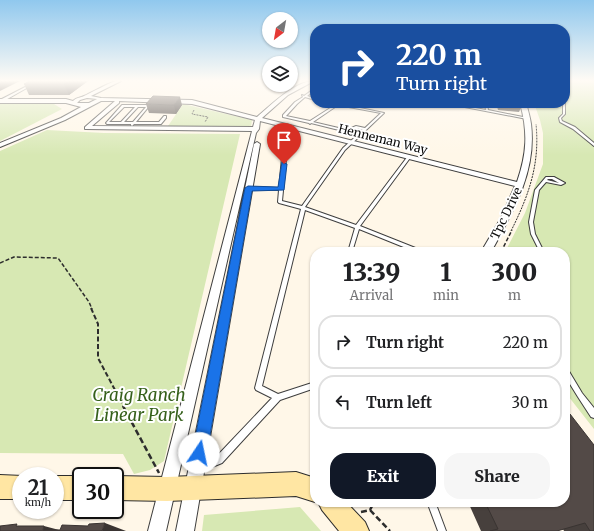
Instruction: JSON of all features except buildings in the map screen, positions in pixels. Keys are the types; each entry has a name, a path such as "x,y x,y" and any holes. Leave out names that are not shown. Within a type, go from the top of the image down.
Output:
{"street":[{"path":"0,145 57,120 73,110 75,106"},
{"path":"57,120 63,119 87,106"},
{"path":"113,106 87,128 132,125 257,124"},
{"name":"Henneman Way","path":"200,106 257,124 293,128 520,185"},
{"path":"157,531 253,132 257,124 275,106"},
{"name":"Tpc Drive","path":"489,247 520,185 531,138 524,108"},
{"path":"185,531 259,132 257,124"},
{"path":"124,488 167,489 195,478 296,484 310,488"},
{"path":"0,487 12,487"}],"lane":[{"path":"137,106 123,106 107,123 132,125 160,123 165,117"},
{"path":"122,123 137,106"},
{"path":"132,125 146,106"},
{"path":"293,106 284,116 346,131 356,127 365,129"},
{"path":"310,123 333,108"},
{"path":"278,397 258,388 303,208 344,148 382,113 358,108"},
{"path":"471,108 527,118"},
{"path":"564,108 564,112 560,118 561,121 574,128 594,145"},
{"path":"293,128 286,138 280,202 303,208 408,247"},
{"path":"351,247 356,227 409,157"},
{"path":"540,247 533,234 531,222 537,190 545,181"},
{"path":"248,188 282,189"},
{"path":"570,378 594,414"},
{"path":"195,478 218,460 278,397 310,387"},
{"path":"433,507 442,531"}],"path":[{"path":"196,106 192,114 208,117 205,123 206,124"},
{"path":"0,263 14,257 58,258 89,302 98,324 98,358 167,489"},
{"path":"370,510 390,531"}],"green space":[{"path":"0,106 57,106 62,109 0,141"},
{"path":"182,106 191,106 252,120 251,127 168,126"},
{"path":"570,106 594,106 594,429 570,398 570,247 508,247 525,213 543,164 543,133 536,108 570,108"},
{"name":"Craig Ranch Linear Park","path":"47,130 104,133 240,134 164,461 150,470 134,474 123,454 0,453 0,151"},
{"path":"300,507 321,531 202,531 204,515"}],"route":[{"path":"199,453 248,188 282,189 284,164"}]}
